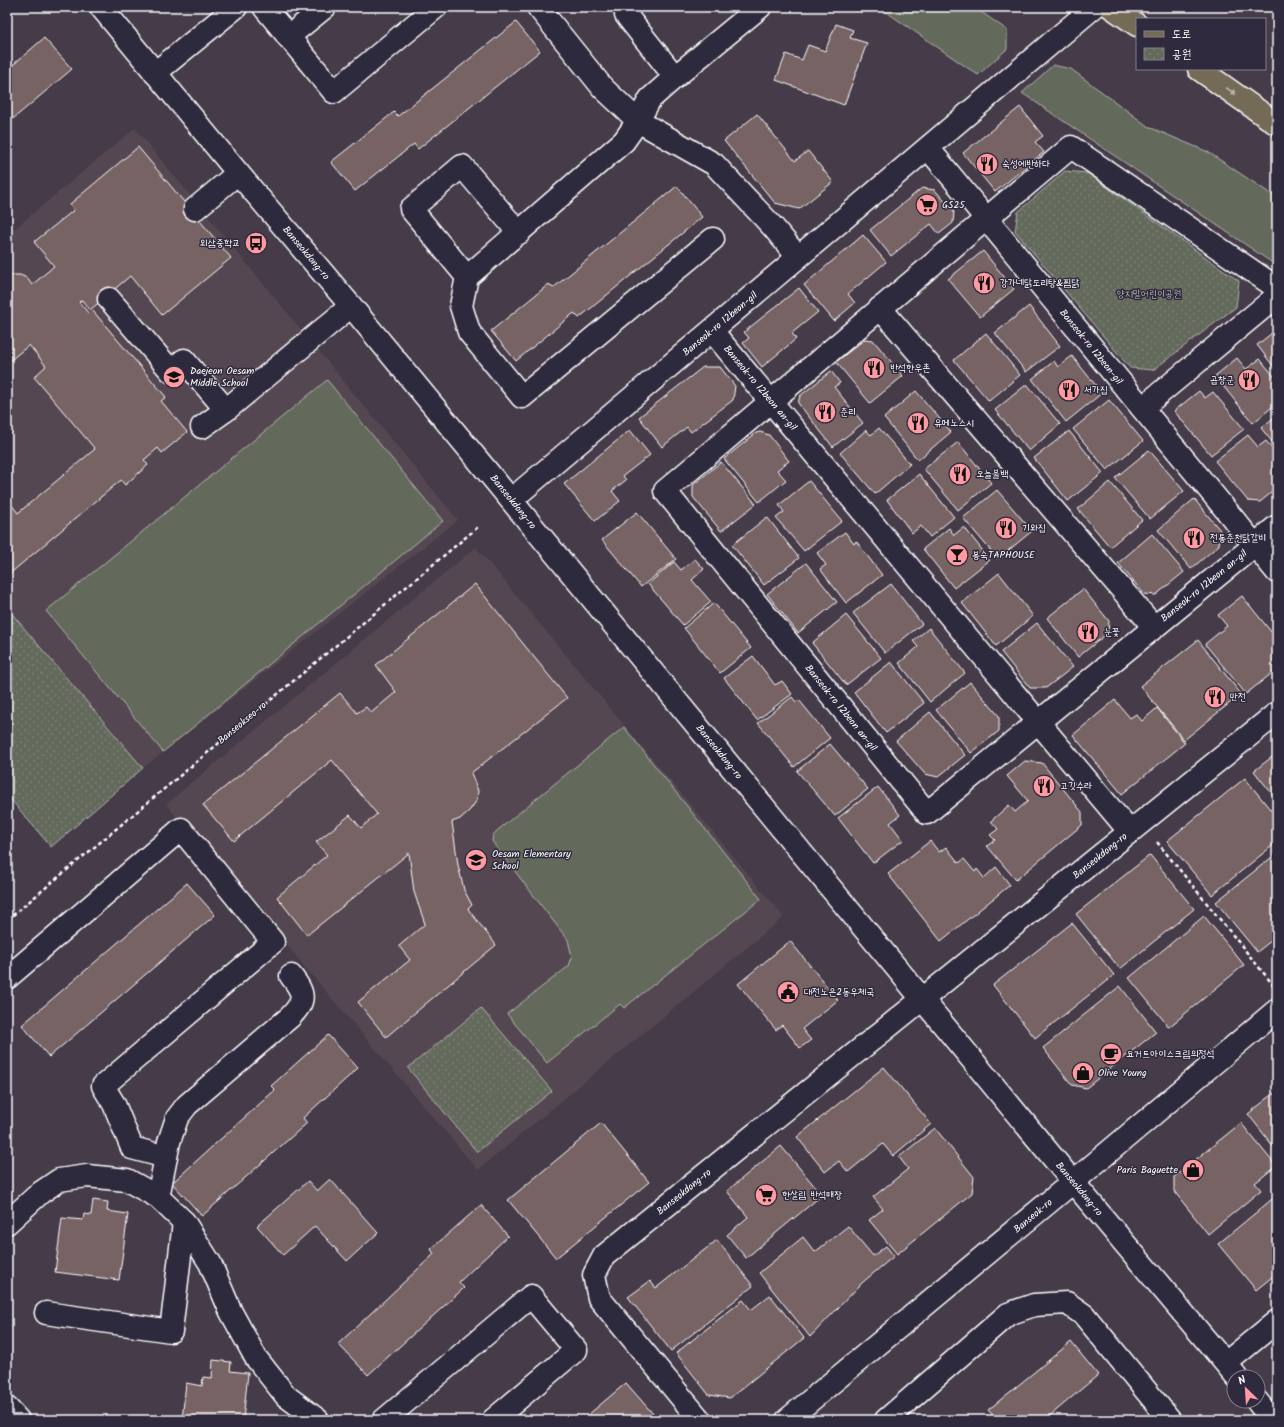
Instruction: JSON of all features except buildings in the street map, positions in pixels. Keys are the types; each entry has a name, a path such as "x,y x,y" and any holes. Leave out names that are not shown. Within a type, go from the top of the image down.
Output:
{"main road":[{"path":"1111,7 1136,24"},
{"path":"1200,70 1277,124"}],"street":[{"name":"Banseokdong-ro","path":"101,7 238,173 352,306 1074,1182 1231,1369"},
{"path":"155,73 236,7"},
{"path":"264,7 334,92 436,7"},
{"path":"288,37 325,7"},
{"path":"538,7 603,88 638,121 714,164 773,227 798,257"},
{"path":"713,239 522,397 469,332 461,306 467,277 624,141 638,121 650,99 760,7"},
{"name":"Banseok-ro 12beon-gil","path":"511,500 1094,7"},
{"path":"626,15 675,77"},
{"path":"770,401 1071,147 1277,288"},
{"name":"Banseok-ro 12beon-gil","path":"928,148 1277,572"},
{"path":"467,277 411,208 462,166 519,233"},
{"path":"195,209 238,173"},
{"path":"1142,408 1277,296"},
{"path":"109,299 171,371 184,360 226,410"},
{"path":"202,427 226,410 352,306"},
{"name":"Banseok-ro 12beon an-gil","path":"880,308 1154,627"},
{"name":"Banseok-ro 12beon an-gil","path":"712,331 1038,722 1135,828"},
{"name":"Banseok-ro 12beon an-gil","path":"770,401 665,491 927,813 1255,546"},
{"path":"1255,546 1277,526"},
{"name":"Banseokdong-ro","path":"700,1420 599,1298 594,1275 604,1256 1277,713"},
{"path":"7,978 181,829 273,942 103,1086 114,1104 132,1148 166,1157"},
{"path":"158,1197 169,1142 177,1118 187,1105 290,1017 300,1006 302,996 299,986 291,976"},
{"name":"Banseok-ro","path":"787,1420 1074,1182 1277,1010"},
{"path":"7,1223 40,1193 59,1180 87,1176 127,1180 158,1197 184,1222 210,1263 231,1312 256,1358 286,1396 318,1420"},
{"path":"46,1312 170,1331 184,1222"},
{"path":"397,1416 531,1296 576,1350 493,1420"},
{"path":"886,1420 1008,1314 1034,1305 1067,1303 1084,1315 1170,1420"},
{"path":"1233,1369 1277,1321"},
{"path":"7,1408 18,1420"},
{"path":"1263,1409 1272,1420"}],"path":[{"name":"Banseokseo-ro","path":"7,920 478,527"},
{"path":"1135,828 1277,989"}],"shaded area":[{"name":"Daejeon Oesam Middle School","path":"135,128 458,520 143,768 7,608 7,235"},
{"name":"Oesam Elementary School","path":"476,547 784,917 478,1170 166,804"}],"green space":[{"path":"879,7 974,7 1007,30 1007,49 978,75"},
{"path":"1053,65 1071,69 1149,127 1208,152 1277,198 1277,266 1022,93"},
{"name":"양지말어린이공원","path":"1065,171 1087,173 1239,281 1236,307 1153,370 1130,368 1015,231 1018,212"},
{"path":"327,380 443,521 163,752 46,611"},
{"path":"7,608 143,768 51,847 7,795"},
{"path":"624,727 761,899 624,1008 620,1004 547,1063 507,1014 569,966 572,957 568,940 496,847 492,841 493,835"},
{"path":"481,1008 552,1091 477,1152 408,1068"}],"place":[{"name":"숙성에반하다","path":"987,164"},
{"name":"GS25","path":"927,205"},
{"name":"외삼중학교","path":"256,243"},
{"name":"강가네닭도리탕&찜닭","path":"984,283"},
{"name":"반석한우촌","path":"874,368"},
{"name":"Daejeon Oesam Middle School","path":"174,377"},
{"name":"곱창군","path":"1249,380"},
{"name":"서가집","path":"1069,390"},
{"name":"춘리","path":"825,412"},
{"name":"유메노스시","path":"918,423"},
{"name":"오늘불백","path":"960,474"},
{"name":"기와집","path":"1006,528"},
{"name":"전통춘천닭갈비","path":"1194,538"},
{"name":"봉숙TAPHOUSE","path":"957,555"},
{"name":"눈꽃","path":"1088,632"},
{"name":"만전","path":"1215,697"},
{"name":"고깃수라","path":"1044,786"},
{"name":"Oesam Elementary School","path":"476,860"},
{"name":"대전노은2동우체국","path":"788,992"},
{"name":"요거트아이스크림의정석","path":"1111,1054"},
{"name":"Olive Young","path":"1083,1073"},
{"name":"Paris Baguette","path":"1193,1170"},
{"name":"한살림 반석매장","path":"766,1195"}]}
